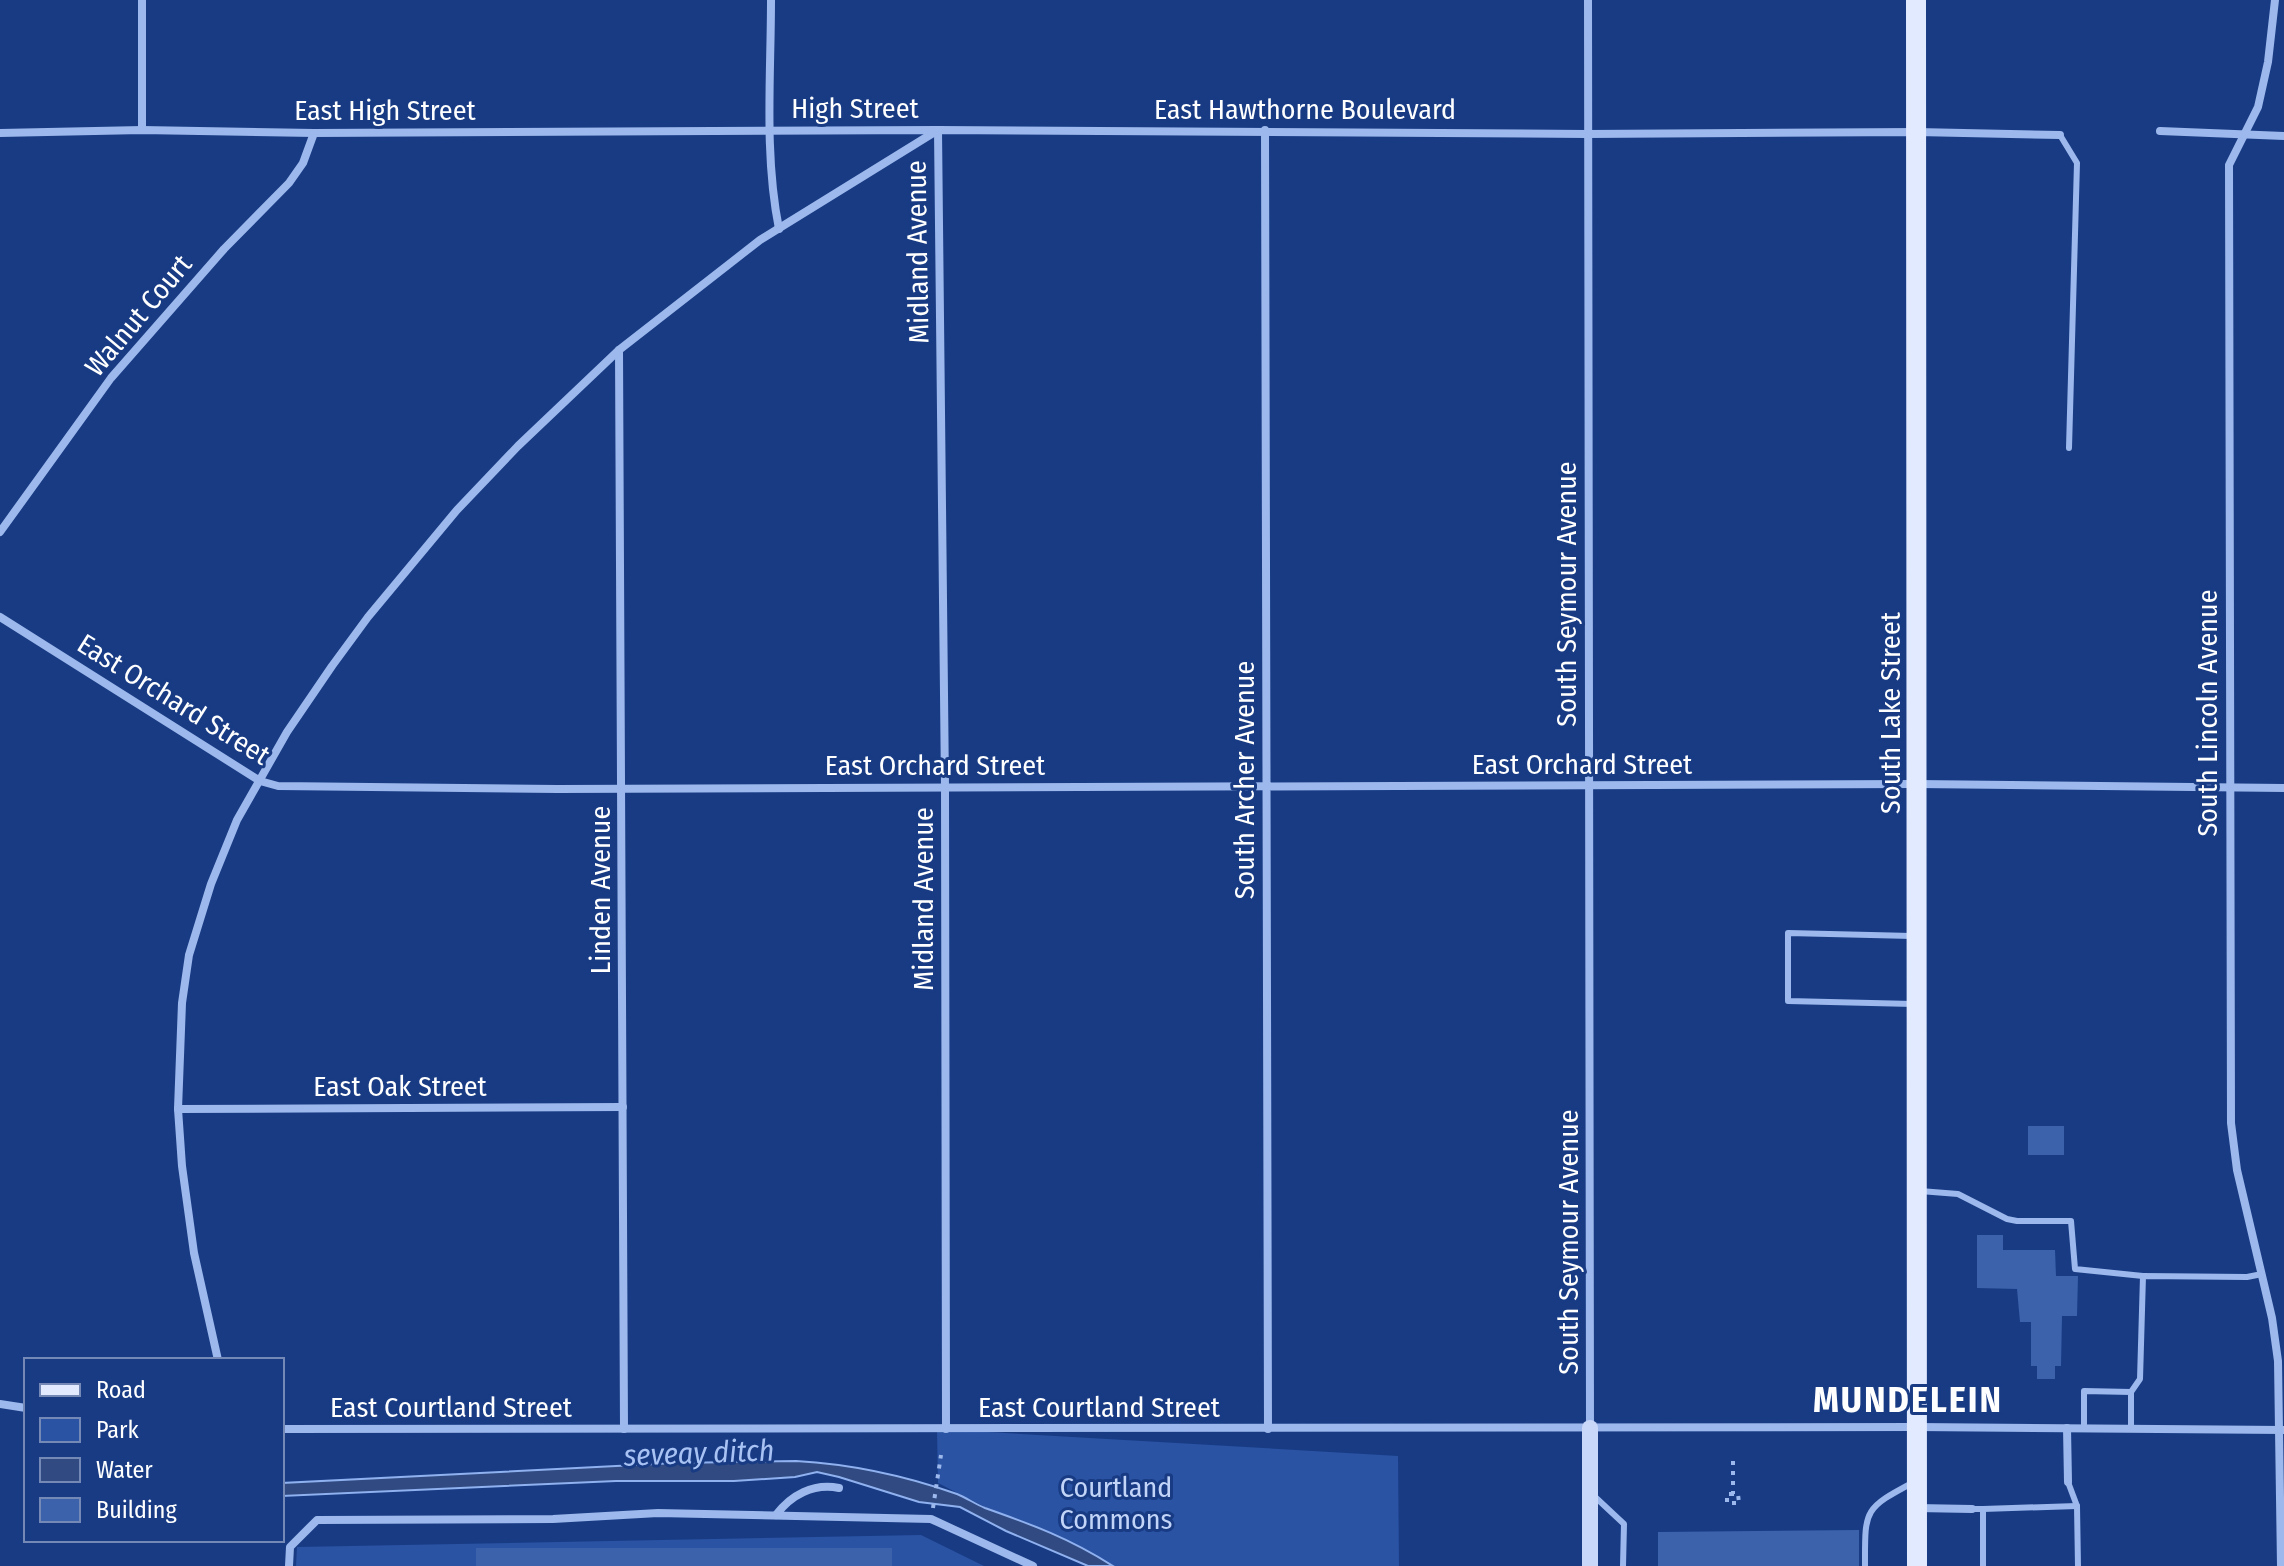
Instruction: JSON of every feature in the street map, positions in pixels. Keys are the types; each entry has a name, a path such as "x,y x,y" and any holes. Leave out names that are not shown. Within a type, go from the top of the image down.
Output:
{"main road":[{"name":"South Lake Street","path":"1916,0 1917,1566"}],"street":[{"path":"142,0 142,130"},
{"path":"771,0 770,153 779,229"},
{"name":"South Seymour Avenue","path":"1588,0 1590,1428"},
{"name":"South Lincoln Avenue","path":"2275,0 2268,62 2258,107 2229,165 2231,1123 2237,1170 2272,1318 2278,1361 2282,1430 2281,1566"},
{"name":"East High Street","path":"0,133 142,130 314,133 771,131"},
{"path":"218,1358 194,1253 182,1166 178,1109 182,1003 189,955 211,884 237,820 287,732 368,617 457,510 518,446 619,350 760,240 938,130"},
{"name":"High Street","path":"771,131 938,130"},
{"name":"East Hawthorne Boulevard","path":"938,130 2060,135"},
{"name":"Midland Avenue","path":"938,130 945,787 946,1429"},
{"name":"South Archer Avenue","path":"1265,130 1268,1429"},
{"path":"2160,131 2284,136"},
{"name":"Walnut Court","path":"0,532 130,355 214,259 289,183 303,163 314,133"},
{"name":"Linden Avenue","path":"619,350 624,1429"},
{"name":"East Orchard Street","path":"0,617 260,781 306,788 1917,784 2284,788"},
{"name":"East Oak Street","path":"178,1109 623,1107"},
{"path":"0,1404 24,1408"},
{"name":"East Courtland Street","path":"284,1429 1916,1427 2282,1430"},
{"path":"1590,1428 1590,1566"},
{"path":"2067,1428 2068,1482"},
{"path":"776,1515 787,1500 805,1491 828,1486 839,1488"},
{"path":"1917,1508 1972,1509"},
{"path":"289,1566 290,1547 317,1520 553,1519 658,1513 931,1519 1033,1566"}],"lane":[{"path":"2060,135 2077,163 2069,448"},
{"path":"1917,936 1788,933 1788,1001 1917,1004"},
{"path":"1917,1190 1958,1194 2007,1219 2071,1221 2075,1269 2143,1276 2247,1277 2262,1274"},
{"path":"2131,1429 2131,1392 2140,1379 2143,1276"},
{"path":"2084,1428 2084,1391 2131,1392"},
{"path":"1865,1566 1865,1525 1869,1511 1879,1501 1917,1480"},
{"path":"2068,1482 2077,1506 2078,1566"},
{"path":"1590,1493 1624,1524 1623,1566"},
{"path":"1972,1509 2077,1506"},
{"path":"1983,1509 1983,1566"}],"path":[{"path":"931,1519 941,1455"},
{"path":"1733,1456 1733,1494"}],"green space":[{"name":"Courtland Commons","path":"937,1429 1398,1456 1399,1566 1100,1566 938,1483"},
{"path":"921,1535 984,1566 296,1566 297,1547"}],"water":[{"path":"796,1461 898,1476 957,1494 1050,1533 1113,1566 1088,1566 1006,1531 960,1507 919,1502 817,1472 795,1477 734,1481 616,1481 284,1496 284,1483 675,1463"}],"building":[{"path":"2028,1126 2064,1126 2064,1155 2028,1155"},
{"path":"1977,1235 2003,1235 2003,1250 2055,1250 2056,1276 2078,1276 2077,1316 2062,1316 2061,1366 2055,1366 2055,1379 2037,1379 2037,1366 2031,1366 2031,1322 2020,1322 2017,1289 1977,1288"},
{"path":"1859,1530 1859,1566 1658,1566 1658,1532"},
{"path":"476,1548 892,1548 892,1566 476,1566"}],"district":[{"name":"MUNDELEIN","path":"1908,1399"}],"water label":[{"name":"seveay ditch","path":"699,1453"}]}
